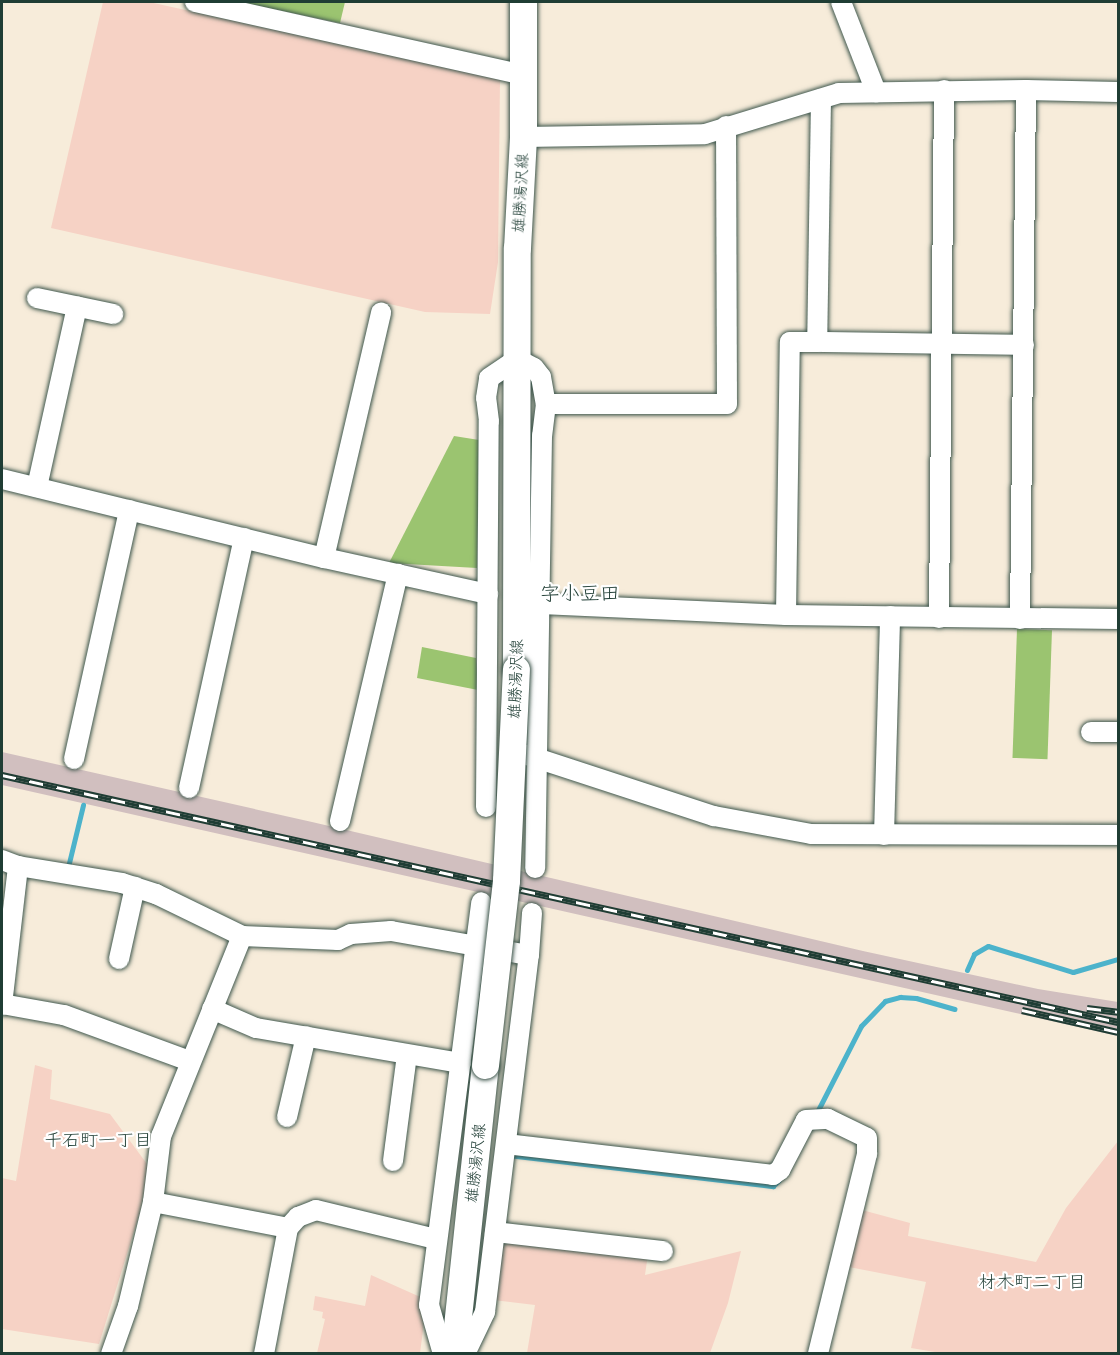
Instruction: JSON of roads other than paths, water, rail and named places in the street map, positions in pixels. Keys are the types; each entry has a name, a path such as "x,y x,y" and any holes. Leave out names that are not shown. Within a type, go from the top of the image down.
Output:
{"main road":[{"name":"雄勝湯沢線","path":"454,1353 468,1243 506,880 516,669 518,248 523,137 523,2"}],"street":[{"path":"195,2 523,75"},
{"path":"841,2 876,92"},
{"path":"939,618 944,344 944,90"},
{"path":"523,137 705,134 838,93 944,90 1119,92"},
{"path":"1020,619 1026,90"},
{"path":"818,342 821,99"},
{"path":"546,404 727,404 726,126"},
{"path":"36,298 113,314"},
{"path":"37,487 77,306"},
{"path":"324,558 381,313"},
{"path":"786,615 790,342 1024,345"},
{"path":"486,807 489,421 486,398 489,378 517,359 534,368 542,377 546,404 542,448 535,868"},
{"path":"2,479 324,558 488,594"},
{"path":"74,759 129,510"},
{"path":"189,788 244,538"},
{"path":"340,821 398,574"},
{"path":"541,604 786,615 1119,620"},
{"path":"884,835 890,616"},
{"path":"1091,732 1119,732"},
{"path":"487,744 714,816 811,834 1119,835"},
{"path":"190,1061 64,1015 2,1004 10,863 135,887 156,894 242,936 338,940 351,934 390,931 530,955"},
{"path":"119,959 135,887"},
{"path":"443,1353 429,1305 481,902"},
{"path":"465,1353 485,1312 530,955 532,913"},
{"path":"111,1353 128,1306 153,1202 161,1136 242,936"},
{"path":"212,1009 256,1028 461,1063"},
{"path":"287,1117 306,1036"},
{"path":"393,1161 407,1055"},
{"path":"506,1144 773,1175 780,1170 806,1120 828,1119 867,1138 867,1154 818,1353"},
{"path":"153,1202 288,1228"},
{"path":"264,1353 288,1228 298,1217 316,1210 436,1239"},
{"path":"495,1232 663,1251"}],"waterway":[{"path":"68,867 83,805"},
{"path":"967,970 974,954 988,946 1073,972 1118,959"},
{"path":"816,1114 861,1026 885,1001 900,997 916,998 954,1009"},
{"path":"508,1155 773,1186 779,1180"}],"railway":[{"path":"2,775 1118,1022"},
{"path":"1087,1008 1118,1012"},
{"path":"1022,1010 1118,1032"}],"district":[{"name":"字小豆田","path":"580,592"},
{"name":"千石町一丁目","path":"98,1140"},
{"name":"材木町二丁目","path":"1032,1282"}]}
